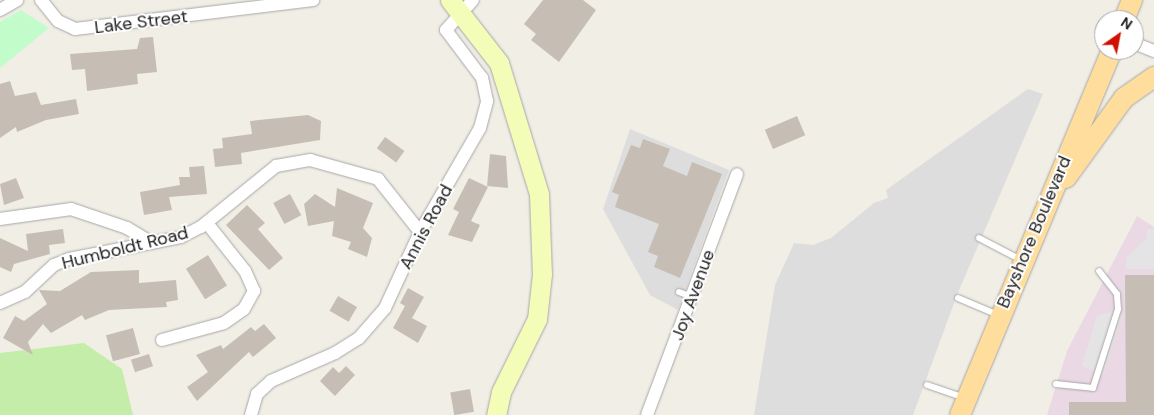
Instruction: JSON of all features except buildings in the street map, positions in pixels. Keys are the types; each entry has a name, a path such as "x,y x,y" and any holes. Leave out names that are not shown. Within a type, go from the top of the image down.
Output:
{"main road":[{"name":"Bayshore Boulevard","path":"963,407 998,315 1108,60"},
{"path":"1043,210 1124,98 1154,77"}],"street":[{"path":"1,7 17,0"},
{"name":"Lake Street","path":"41,0 58,21 75,29 313,0"},
{"path":"462,4 499,63 539,194 539,306 528,344 501,392 496,415"},
{"name":"Annis Road","path":"251,415 257,394 272,381 335,353 359,338 385,308 420,232 480,128 487,101 482,78 446,30 462,4"},
{"name":"Humboldt Road","path":"0,303 25,292 54,265 69,259 181,237 207,223 276,166 310,160 378,179 420,232"},
{"name":"Joy Avenue","path":"647,415 737,174"},
{"path":"0,219 71,209 127,228 152,243"},
{"path":"162,340 224,323 244,310 254,292 245,271 207,223"}],"lane":[{"path":"979,238 1021,260"},
{"path":"1056,384 1093,388 1118,309 1117,294 1099,272"},
{"path":"679,292 692,298"},
{"path":"958,298 998,315"},
{"path":"927,385 963,407"}],"shaded area":[{"path":"1028,89 1043,94 957,295 913,415 754,415 775,285 794,243 813,245 831,238 874,203 888,198 886,190"},
{"path":"630,129 729,170 678,310 650,295 603,209"},
{"path":"1137,216 1154,227 1154,415 1047,415 1067,351"},
{"path":"1147,229 1154,229 1154,269 1126,269 1126,258 1147,238"},
{"path":"1111,312 1122,316 1104,375 1082,366 1097,316"}],"green space":[{"path":"21,10 49,28 0,68 0,22"},
{"path":"84,343 122,369 133,415 0,415 0,353"}]}
